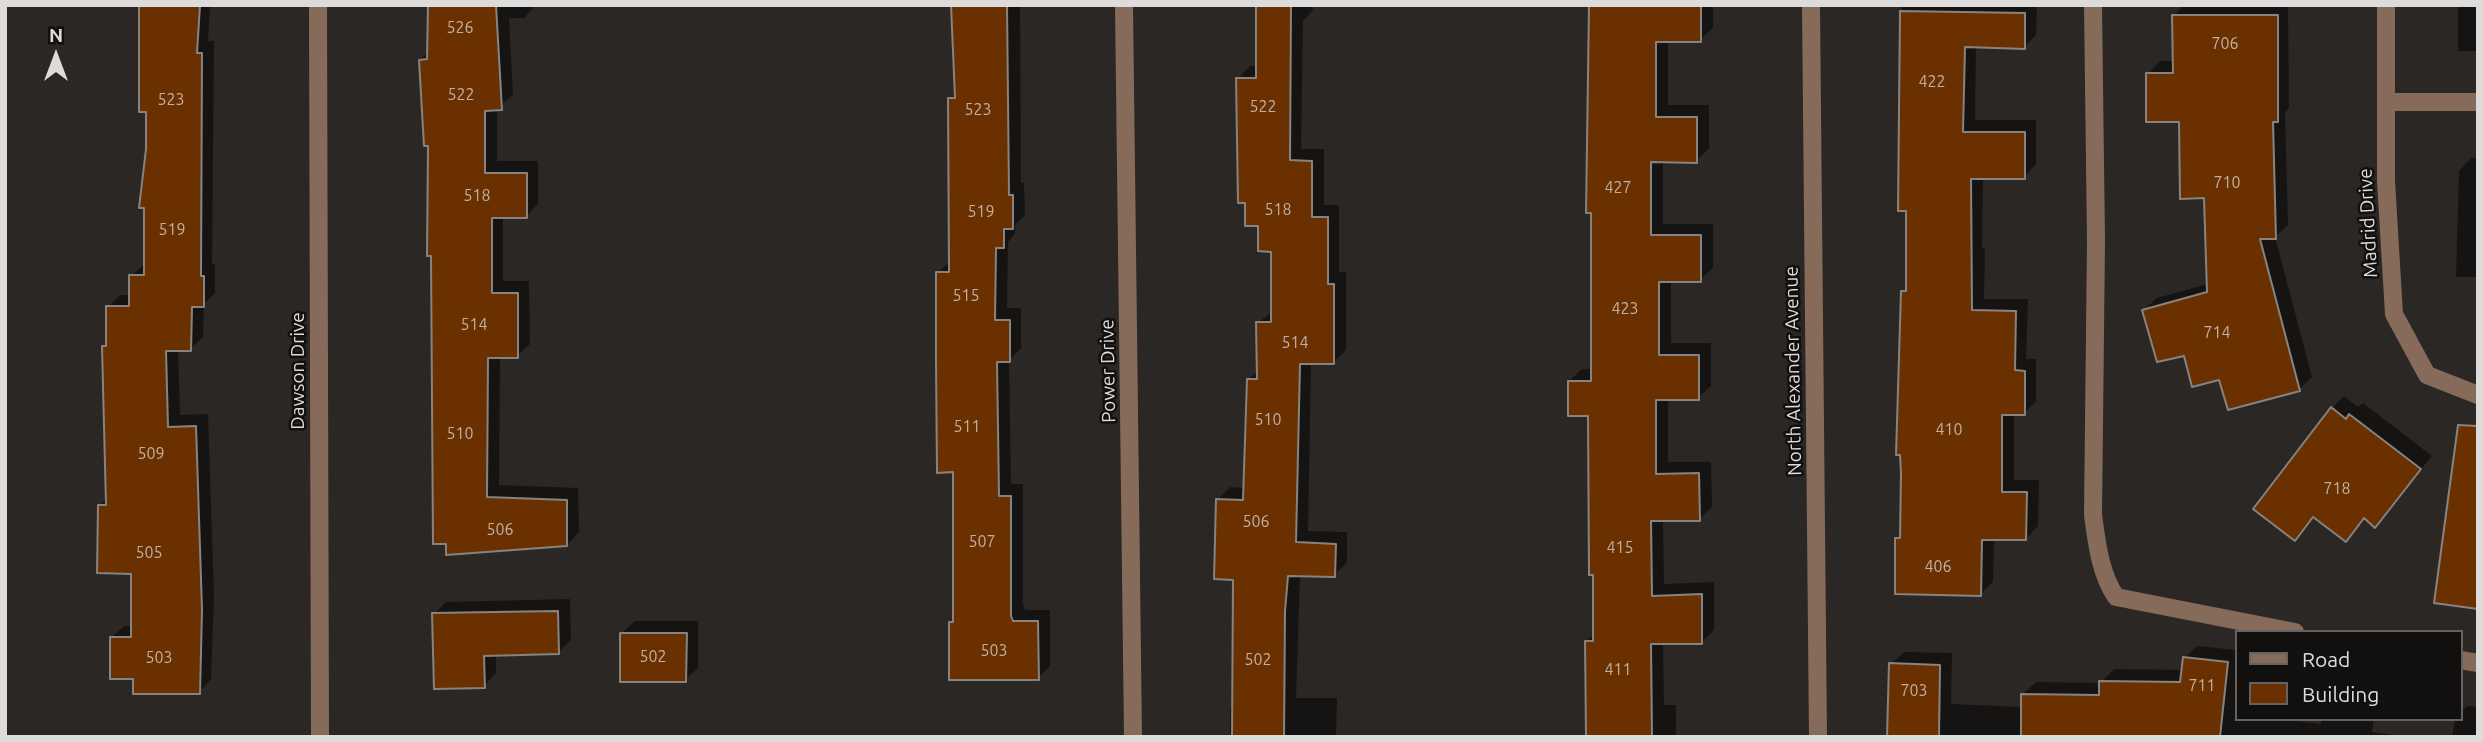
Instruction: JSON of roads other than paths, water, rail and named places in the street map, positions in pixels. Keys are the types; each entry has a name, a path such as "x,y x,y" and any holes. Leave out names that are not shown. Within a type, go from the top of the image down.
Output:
{"street":[{"name":"Dawson Drive","path":"318,5 320,737"},
{"name":"Power Drive","path":"1124,5 1133,737"},
{"name":"North Alexander Avenue","path":"1811,5 1818,737"},
{"path":"2094,5 2096,242 2093,515 2098,550 2107,583 2116,597 2285,630"},
{"name":"Madrid Drive","path":"2386,5 2386,181 2394,314 2427,374 2478,395"},
{"path":"2386,102 2478,102"}]}
